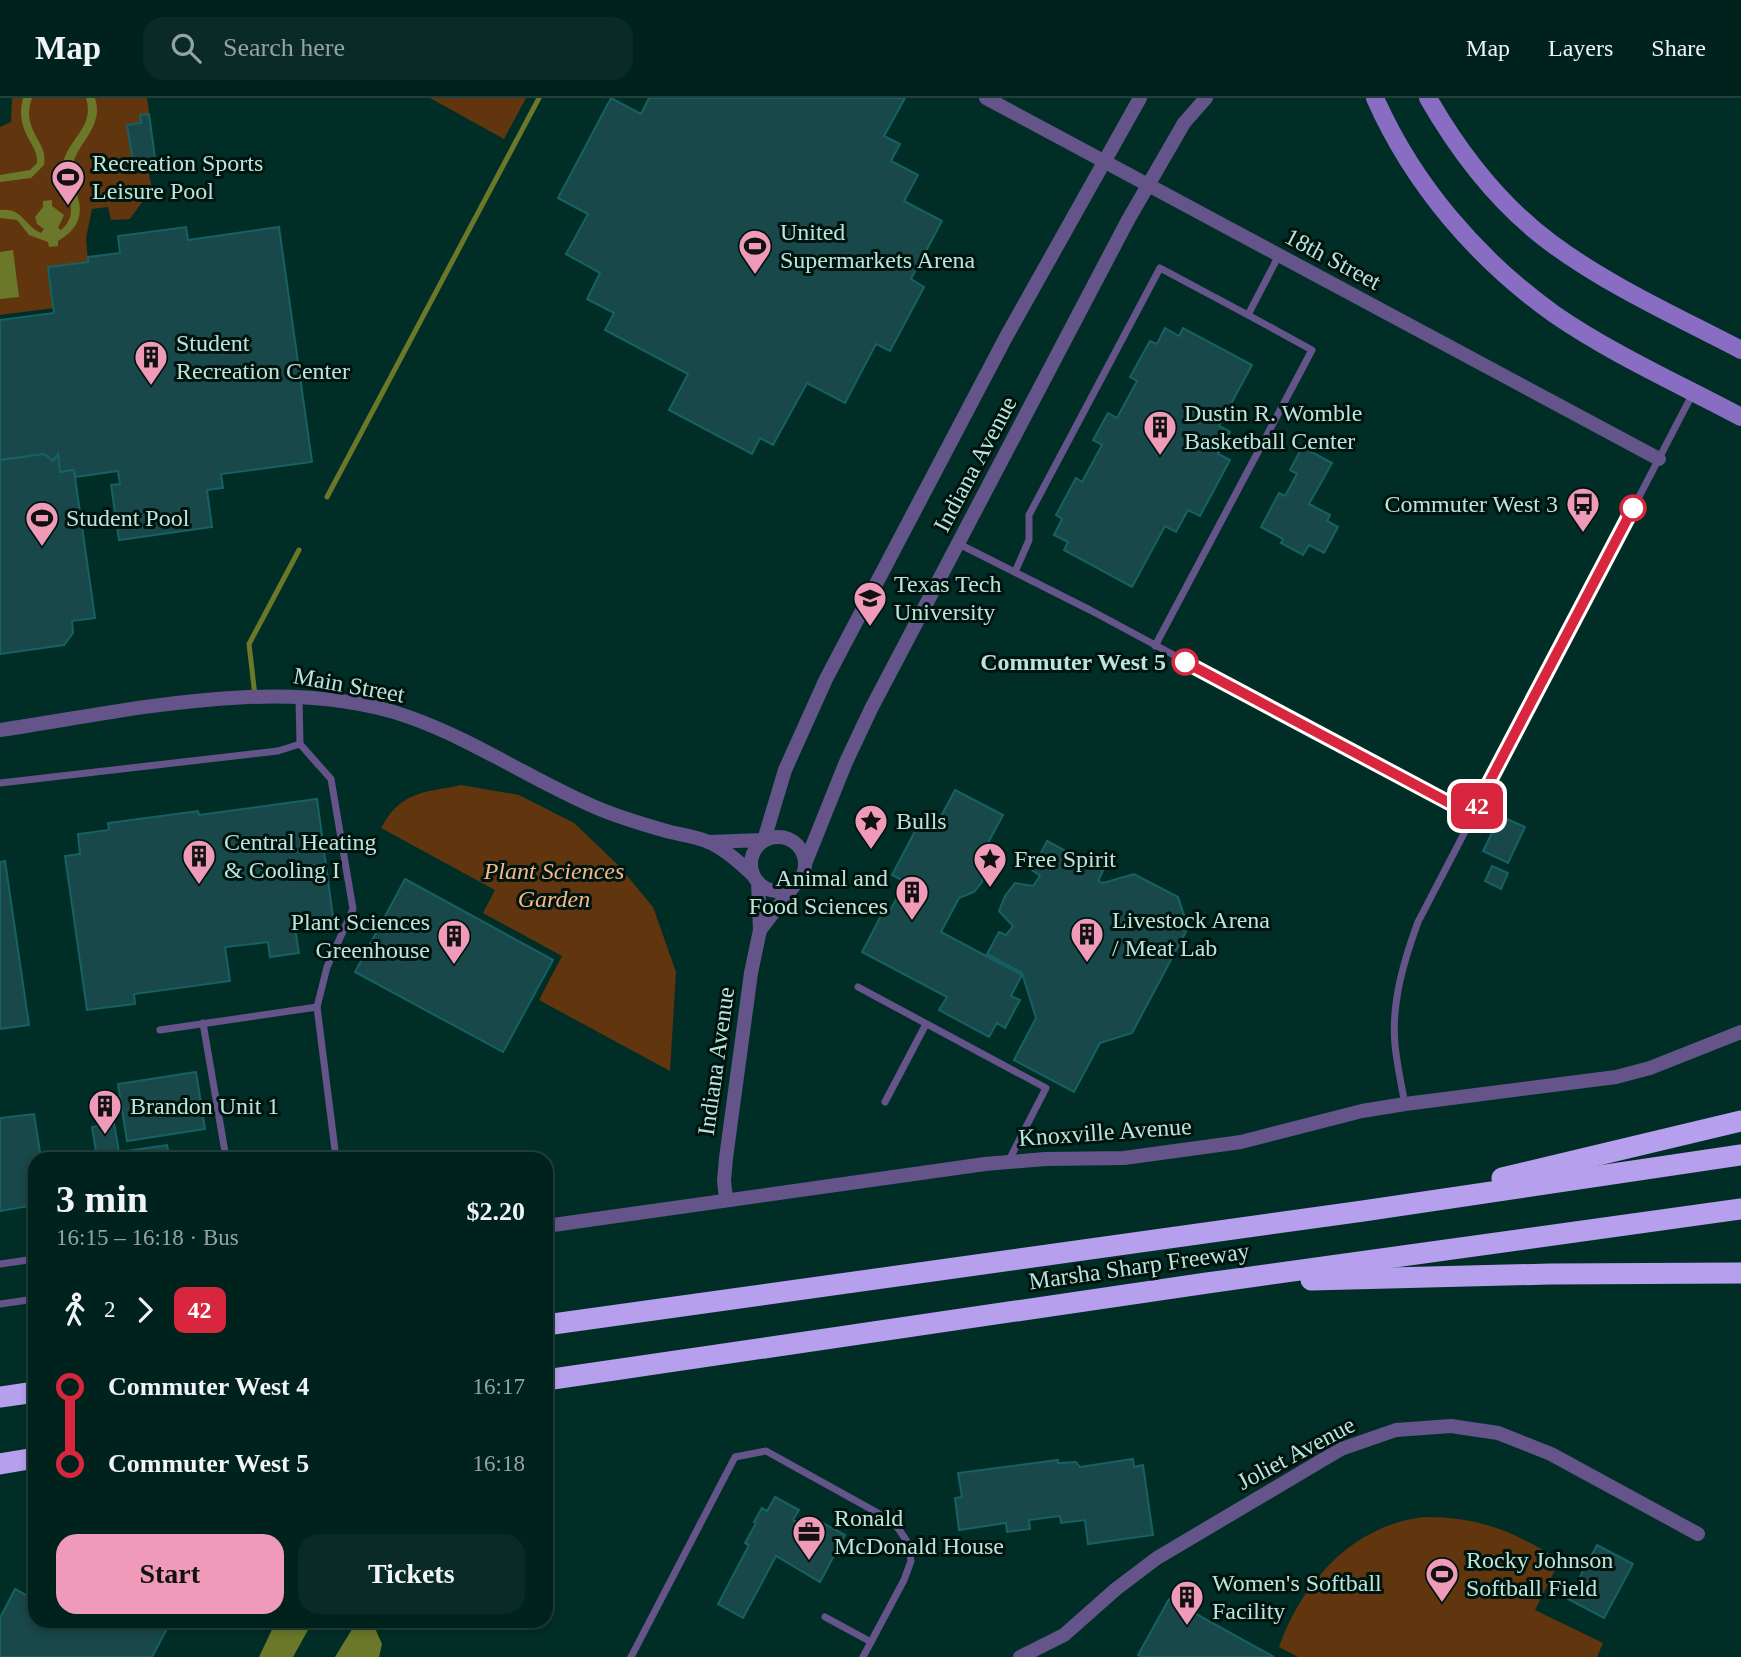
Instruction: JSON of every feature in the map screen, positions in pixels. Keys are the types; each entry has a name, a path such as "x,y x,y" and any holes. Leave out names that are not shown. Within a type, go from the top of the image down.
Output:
{"highway":[{"path":"1363,1211 1741,1121"},
{"name":"Marsha Sharp Freeway","path":"553,1324 1363,1211 1741,1155"},
{"name":"Marsha Sharp Freeway","path":"553,1379 1207,1283 1741,1209"},
{"path":"1207,1283 1550,1274 1741,1273"},
{"path":"0,1397 28,1393"},
{"path":"0,1464 28,1459"}],"main road":[{"path":"1375,98 1407,158 1441,208 1505,274 1576,328 1741,417"},
{"path":"1428,98 1493,189 1542,237 1617,284 1741,350"}],"street":[{"name":"18th Street","path":"986,98 1658,459"},
{"name":"Indiana Avenue","path":"764,840 785,770 826,679 991,365 1140,98"},
{"name":"Indiana Avenue","path":"806,864 870,709 1148,185 1184,123 1206,98"},
{"name":"Main Street","path":"0,730 230,697 299,696 349,703 407,717 477,747 594,807 628,820 709,842 725,851 756,879"},
{"path":"776,836 793,841 804,855 806,864 804,873 795,885 773,891 756,879 751,858 754,849 764,840 776,836"},
{"name":"Main Street","path":"709,842 764,840"},
{"name":"Indiana Avenue","path":"726,1199 726,1158 751,973 760,930 756,879"},
{"name":"Indiana Avenue","path":"760,930 795,885"},
{"name":"Knoxville Avenue","path":"553,1225 726,1199 1007,1163 1124,1158 1241,1142 1362,1111 1616,1077 1650,1068 1741,1031"},
{"name":"Joliet Avenue","path":"1020,1657 1064,1634 1119,1586 1157,1558 1341,1449 1396,1430 1451,1426 1498,1433 1552,1454 1698,1534"}],"lane":[{"path":"1248,315 1279,255"},
{"path":"1014,572 1029,540 1029,515 1160,268 1312,350 1155,646"},
{"path":"1405,1104 1395,1042 1398,994 1406,954 1418,922 1694,392"},
{"path":"959,544 1472,815"},
{"path":"299,696 300,744 331,779 353,909 327,967 317,1007 335,1152"},
{"path":"0,783 278,751 300,744"},
{"path":"858,987 1046,1088 1007,1163"},
{"path":"160,1030 317,1007"},
{"path":"203,1023 225,1152"},
{"path":"886,1102 926,1024"},
{"path":"0,1264 28,1260"},
{"path":"0,1304 28,1300"},
{"path":"631,1657 735,1457 766,1451 887,1518 907,1541 910,1550 908,1570 863,1657"},
{"path":"825,1617 871,1642"}],"green space":[{"name":"Recreation Sports Leisure Pool","path":"12,98 147,98 156,165 147,166 152,188 130,219 111,220 108,207 92,209 86,238 88,262 48,268 54,308 0,315 0,127 11,122"},
{"path":"430,98 526,98 504,139"},
{"name":"Plant Sciences Garden","path":"461,785 519,795 574,823 618,865 653,907 676,972 670,1071 539,1000 562,956 483,913 495,890 381,828 405,800 424,792"},
{"path":"1424,1517 1462,1520 1495,1528 1527,1541 1560,1560 1535,1610 1603,1643 1597,1657 1298,1657 1279,1647 1301,1600 1316,1579 1334,1561 1375,1532 1398,1522"}],"shaded area":[{"path":"23,98 32,98 30,119 43,149 44,165 31,178 0,182 0,175 30,170 37,163 37,156 22,120"},
{"path":"86,98 95,98 97,108 94,125 76,155 71,170 79,203 79,217 71,231 58,241 58,246 49,247 48,242 29,235 17,220 0,218 0,210 13,211 41,233 44,229 37,224 35,217 43,207 43,201 52,200 52,206 64,215 58,228 61,230 68,222 71,207 62,172 63,163 87,117"},
{"path":"13,250 19,297 0,299 0,252"},
{"path":"273,1628 309,1628 293,1657 259,1657"},
{"path":"353,1628 375,1628 382,1644 379,1657 335,1657"}],"building":[{"name":"United Supermarkets Arena","path":"611,98 641,114 649,98 905,98 884,136 900,144 891,161 918,175 904,201 942,221 911,279 924,287 890,351 876,344 845,403 807,383 773,445 760,438 752,454 669,410 688,374 605,330 614,313 587,299 600,273 566,254 588,214 558,198"},
{"path":"149,114 156,165 147,166 146,159 133,161 127,125 141,123 140,115"},
{"name":"Student Recreation Center","path":"186,227 188,240 279,227 312,462 221,474 223,488 207,490 212,527 119,540 111,485 120,484 118,471 75,477 74,470 60,472 58,454 53,461 44,454 0,460 0,320 54,313 48,267 88,262 88,257 120,253 118,236"},
{"name":"Dustin R. Womble Basketball Center","path":"1165,328 1179,336 1183,328 1252,365 1219,426 1230,432 1218,454 1230,460 1200,516 1188,510 1176,532 1165,526 1132,587 1064,550 1068,542 1054,535 1062,519 1056,515 1076,478 1082,482 1102,445 1093,440 1108,413 1117,418 1137,381 1130,377 1150,341 1157,344"},
{"path":"1302,447 1332,463 1309,504 1330,515 1327,521 1338,527 1324,553 1309,545 1303,555 1281,543 1283,539 1261,527 1279,493 1285,496 1297,474 1290,470"},
{"name":"Student Pool","path":"44,454 53,461 58,454 60,472 74,470 95,618 72,621 73,633 64,645 0,654 0,460"},
{"name":"Animal and Food Sciences","path":"955,790 1003,815 981,856 984,870 982,882 974,892 959,898 941,932 1022,975 1011,996 1020,1000 1005,1028 997,1023 989,1037 939,1010 947,997 862,952 884,910 889,912 906,882 892,875 924,814 938,822"},
{"name":"Central Heating & Cooling I","path":"317,799 333,917 294,922 299,953 270,957 268,942 225,947 230,981 134,994 135,1004 87,1010 65,856 80,854 78,834 109,830 108,823 198,811 199,815"},
{"path":"1500,816 1525,827 1508,863 1483,851"},
{"name":"Livestock Arena / Meat Lab","path":"1047,841 1103,871 1098,881 1103,883 1134,874 1178,897 1188,928 1132,1033 1100,1043 1074,1092 1014,1060 1036,1018 1022,973 987,954 999,932 1006,935 1013,926 999,911 1005,896 1015,883 1033,886 1040,876 1032,870"},
{"path":"5,861 29,1025 0,1029 0,862"},
{"path":"1492,866 1508,873 1501,889 1485,881"},
{"name":"Plant Sciences Greenhouse","path":"405,879 553,960 503,1052 355,972"},
{"path":"196,1072 205,1129 127,1141 118,1084"},
{"path":"34,1114 40,1152 28,1152 28,1206 0,1211 0,1118"},
{"name":"Brandon Unit 1","path":"114,1123 119,1152 96,1152 92,1127"},
{"name":"Brandon Unit 1","path":"167,1145 169,1152 119,1152"},
{"path":"1133,1459 1134,1467 1143,1465 1153,1535 1088,1544 1085,1520 1061,1523 1060,1516 1029,1520 1030,1529 1007,1532 1006,1523 959,1530 955,1498 962,1497 958,1473 1058,1460 1058,1463 1076,1462 1080,1467"},
{"name":"Ronald McDonald House","path":"775,1497 799,1510 793,1520 815,1532 821,1522 845,1535 820,1582 776,1556 743,1618 718,1604 749,1545 745,1543 756,1523 754,1522 762,1508 767,1511"},
{"path":"1597,1545 1633,1564 1604,1618 1568,1599"},
{"path":"15,1589 28,1596 28,1628 167,1628 152,1657 0,1657 0,1618"},
{"name":"Women's Softball Facility","path":"1169,1599 1274,1657 1138,1655"}],"waterway":[{"path":"327,497 539,98"},
{"path":"255,696 249,644 299,550"}],"bus line":[{"name":"42","path":"1185,662 1472,815 1633,508"}],"place":[{"name":"Recreation Sports Leisure Pool","path":"68,207"},
{"name":"United Supermarkets Arena","path":"755,276"},
{"name":"Student Recreation Center","path":"151,387"},
{"name":"Dustin R. Womble Basketball Center","path":"1160,457"},
{"name":"Commuter West 3","path":"1583,534"},
{"name":"Student Pool","path":"42,548"},
{"name":"Texas Tech University","path":"870,628"},
{"name":"Commuter West 5","path":"1185,662"},
{"name":"Bulls","path":"871,851"},
{"name":"Central Heating & Cooling I","path":"199,886"},
{"name":"Free Spirit","path":"990,889"},
{"name":"Animal and Food Sciences","path":"912,922"},
{"name":"Livestock Arena / Meat Lab","path":"1087,964"},
{"name":"Plant Sciences Greenhouse","path":"454,966"},
{"name":"Brandon Unit 1","path":"105,1136"},
{"name":"Ronald McDonald House","path":"809,1562"},
{"name":"Rocky Johnson Softball Field","path":"1442,1604"},
{"name":"Women's Softball Facility","path":"1187,1627"}]}
